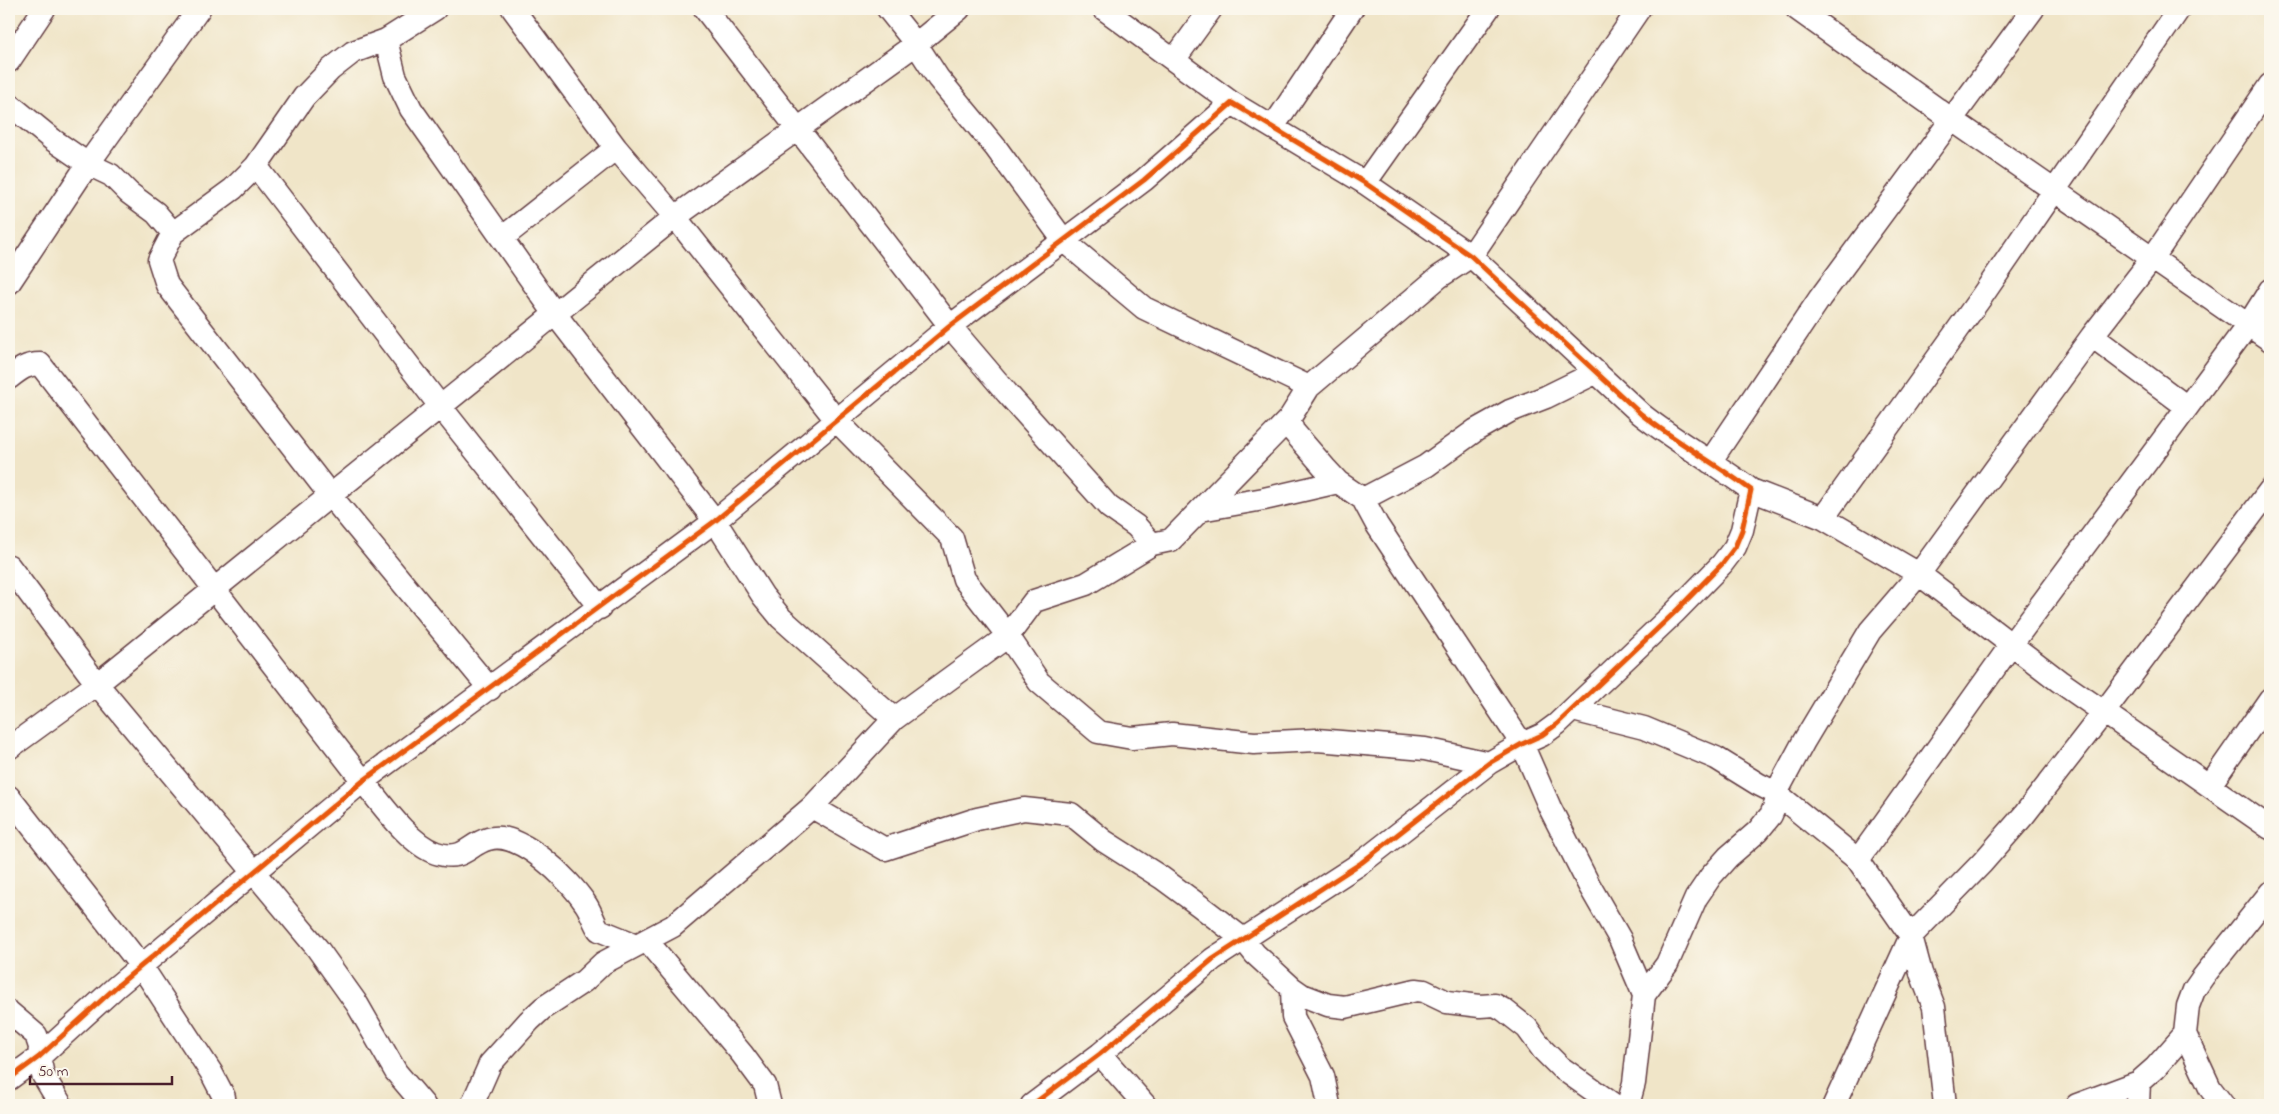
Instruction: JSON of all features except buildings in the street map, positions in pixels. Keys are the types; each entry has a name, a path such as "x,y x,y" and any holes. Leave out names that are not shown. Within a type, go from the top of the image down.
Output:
{"street":[{"path":"9,61 44,9"},
{"path":"9,283 88,164 199,9"},
{"path":"513,9 616,148 675,218 837,421 952,538 964,579 1008,636 1039,682 1098,732 1132,738 1172,734 1254,743 1317,740 1425,749 1489,762"},
{"path":"705,9 950,326 1109,507 1136,526 1152,544"},
{"path":"888,9 916,44 938,78 996,148 1064,241 1144,308 1309,387"},
{"path":"9,748 97,684 675,218 916,44 959,9"},
{"path":"1174,60 1211,9"},
{"path":"1273,127 1352,9"},
{"path":"1365,183 1488,9"},
{"path":"472,1105 490,1064 543,1008 584,981 603,963 673,926 812,807 894,719 1008,636 1034,601 1086,584 1152,544 1171,540 1289,419 1309,387 1439,276 1471,256 1639,9"},
{"path":"1797,9 1951,119 2270,340"},
{"path":"1710,462 1820,298 2034,9"},
{"path":"1822,518 1982,296 2179,9"},
{"path":"1108,10 1232,103 1365,183 1471,256 1661,430 1751,490 1822,518 1919,574 2011,645 2270,828"},
{"path":"422,12 386,40 353,52 330,70 304,97 256,166 234,189 173,233 159,260 167,284 330,495 490,689"},
{"path":"386,40 395,76 412,109 555,314 715,521 763,596 781,618 894,719"},
{"path":"1644,995 1667,964 1701,891 1728,857 1758,831 1771,815 1776,803 1776,793 1804,740 1870,631 1919,574 2092,336 2152,259 2270,86"},
{"path":"9,1079 39,1057 142,967 363,782 715,521 950,326 1144,180 1232,103"},
{"path":"9,104 53,140 88,164 111,175 129,193 156,213 173,233"},
{"path":"502,238 616,148"},
{"path":"256,166 440,406 600,608"},
{"path":"1858,860 2011,645 2248,325 2270,290"},
{"path":"2092,336 2187,406"},
{"path":"9,378 23,367 40,364 363,782 421,846 435,853 450,856 466,853 486,839 500,837 521,844 564,877 586,904 599,930 641,943 742,1054 765,1085 770,1105"},
{"path":"1363,499 1426,466 1476,430 1510,411 1546,397 1597,372"},
{"path":"1289,419 1293,431 1338,482 1363,499 1377,525 1522,744 1550,808 1589,885 1620,939 1644,995 1634,1083 1628,1105"},
{"path":"1200,510 1264,499 1338,482"},
{"path":"1032,1105 1100,1054 1213,959 1360,863 1489,762 1542,735 1573,710 1722,564 1735,548 1742,530 1751,490"},
{"path":"1834,1105 1912,936 1982,863 2024,815 2104,712 2270,490"},
{"path":"9,566 97,684 256,872 339,977 396,1072 424,1105"},
{"path":"2210,785 2270,699"},
{"path":"1573,710 1644,728 1692,747 1776,793 1858,860 1912,936 1920,973 1934,1007 1945,1105"},
{"path":"9,797 142,967 212,1072 224,1097 224,1105"},
{"path":"812,807 885,849 977,819 1024,809 1071,814 1104,841 1162,878 1243,939 1255,954 1292,988 1316,1002 1328,1006 1345,1007 1416,990 1424,991 1454,1004 1494,1005 1527,1028 1543,1050 1560,1067 1614,1105"},
{"path":"2223,1105 2210,1088 2185,1034 2188,1006 2194,990 2218,956 2270,893"},
{"path":"1292,988 1292,1017 1323,1076 1329,1105"},
{"path":"9,1012 36,1035 40,1047 39,1057 43,1074 62,1105"},
{"path":"2077,1105 2140,1082 2185,1034"},
{"path":"1100,1054 1144,1105"},
{"path":"2138,1105 2140,1082"}],"cycle path":[{"path":"9,1079 39,1057 116,987 363,781 715,521 950,326 1144,180 1232,103 1365,183 1471,256 1641,414 1751,490 1742,530 1735,547 1722,564 1674,613 1557,724 1542,735 1489,763 1361,863 1213,959 1100,1054 1032,1105"}]}
